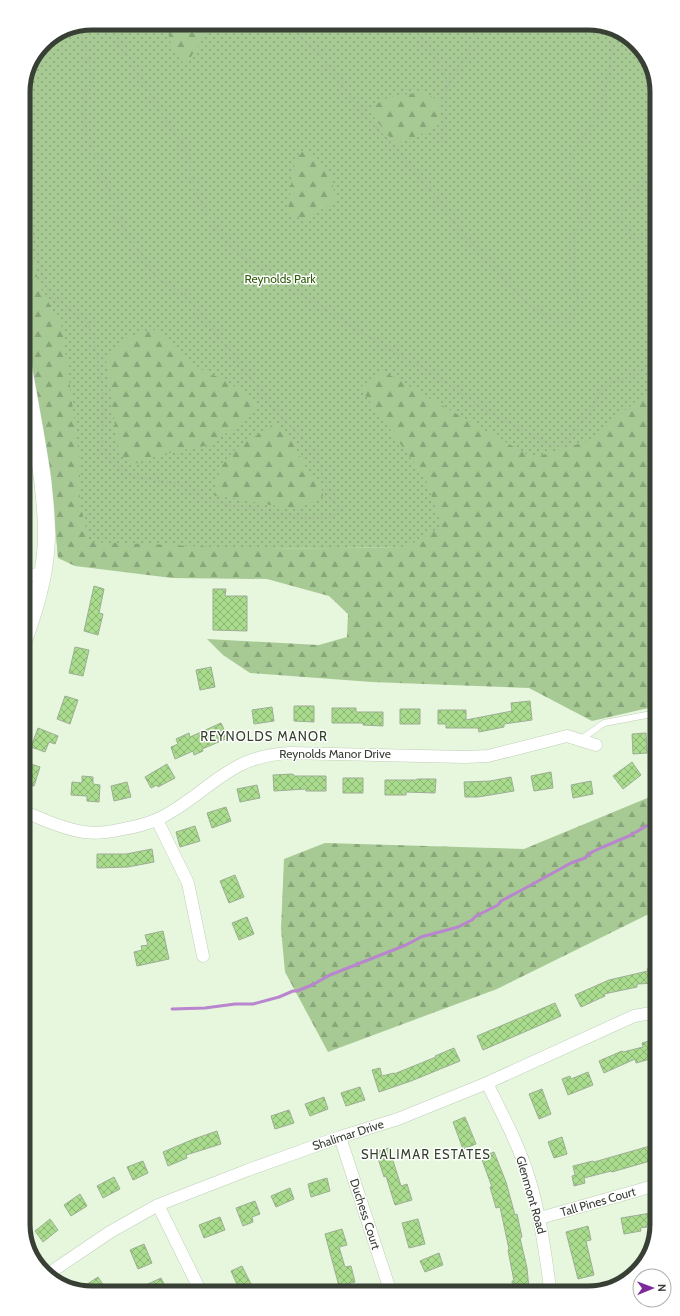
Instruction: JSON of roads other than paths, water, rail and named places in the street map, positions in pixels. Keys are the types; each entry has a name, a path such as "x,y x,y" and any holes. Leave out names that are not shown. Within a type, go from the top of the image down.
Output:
{"main road":[{"path":"30,404 40,460 46,506 46,546 43,574 30,622"}],"street":[{"path":"30,575 43,574"},
{"name":"Reynolds Manor Drive","path":"30,814 84,832 98,833 139,826 157,820 172,812 241,764 272,754 290,753 465,757 488,756 567,736 596,745"},
{"path":"157,820 188,883 203,956"},
{"name":"Shalimar Drive","path":"52,1271 110,1232 158,1205 248,1170 340,1137 398,1119 487,1084 634,1016 650,1013"},
{"name":"Glenmont Road","path":"487,1084 520,1154 529,1177 540,1218 550,1286"},
{"name":"Duchess Court","path":"340,1137 389,1286"},
{"name":"Tall Pines Court","path":"540,1218 650,1187"},
{"path":"158,1205 198,1286"}],"lane":[{"path":"580,740 604,723 650,714"}],"waterway":[{"path":"172,1009 253,1004 297,991 330,975 406,945 421,937 458,927 498,905 501,901 571,863 585,858 592,852 629,836 650,824"}],"district":[{"name":"REYNOLDS MANOR","path":"264,736"},
{"name":"SHALIMAR ESTATES","path":"426,1154"}],"park label":[{"name":"Reynolds Park","path":"280,279"}]}
